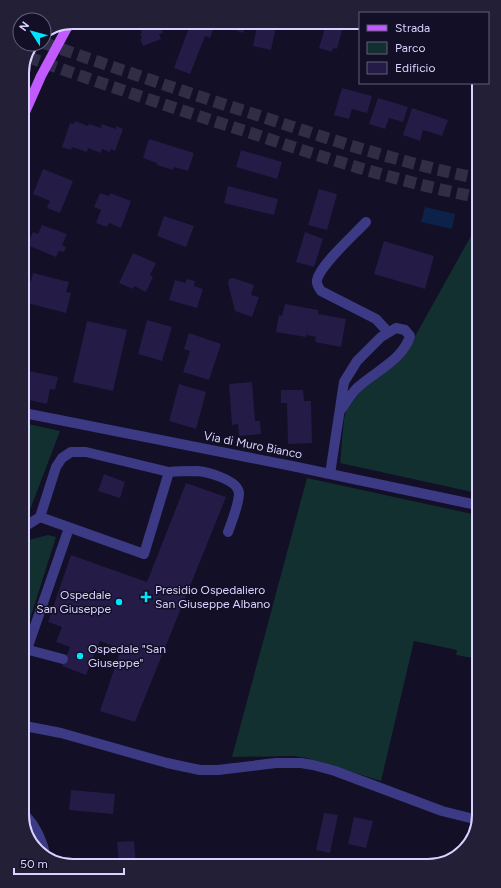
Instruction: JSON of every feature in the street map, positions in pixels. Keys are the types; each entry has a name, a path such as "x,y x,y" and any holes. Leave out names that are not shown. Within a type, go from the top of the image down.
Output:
{"main road":[{"path":"29,103 65,30"}],"street":[{"path":"366,222 325,266 317,280 318,287 321,291 376,319 388,332"},
{"path":"330,474 344,382 357,361 388,332 396,328 405,330 410,336 408,344 399,355 357,389 340,411"},
{"name":"Via di Muro Bianco","path":"29,414 330,474 472,505"},
{"path":"29,524 40,517 56,467 62,458 71,452 86,452 169,472 199,471 229,480 238,490 238,498 228,532"},
{"path":"40,517 144,554 169,472"},
{"path":"29,641 69,528"},
{"path":"29,650 63,658"},
{"path":"29,727 61,733 167,764 200,770 218,770 276,763 301,763 314,765 335,771 442,811 472,818"},
{"path":"30,820 39,835 42,846"}],"green space":[{"path":"472,234 472,492 340,463 346,411 362,389 413,340"},
{"path":"29,424 60,431 29,512"},
{"path":"307,478 472,514 472,658 456,655 457,650 414,641 381,781 307,758 293,756 232,757"},
{"path":"48,535 56,537 29,622 29,540"}],"water":[{"path":"425,207 455,214 452,229 421,222"}],"building":[{"path":"140,29 162,29 163,33 159,34 161,39 143,46 140,39 142,39 140,34 142,34"},
{"path":"188,29 213,29 210,38 205,36 190,74 174,68"},
{"path":"232,29 244,29 243,33"},
{"path":"257,29 276,29 271,50 253,46"},
{"path":"325,29 342,29 337,49 333,48 332,52 319,48"},
{"path":"342,88 372,96 367,113 352,109 349,119 334,115"},
{"path":"378,98 408,107 403,122 389,118 385,129 369,124"},
{"path":"412,108 448,120 442,136 423,130 420,141 403,135"},
{"path":"75,121 88,126 89,124 101,128 102,124 116,129 116,126 123,129 115,151 111,149 110,152 102,149 101,153 88,148 87,152 72,147 71,150 62,147 70,123 74,124"},
{"path":"149,139 194,153 188,171 174,167 173,170 157,165 157,163 143,158"},
{"path":"241,150 282,162 277,179 236,167"},
{"path":"43,169 73,181 60,213 47,208 50,201 33,194"},
{"path":"228,186 278,199 274,215 224,203"},
{"path":"319,189 337,194 327,230 308,225"},
{"path":"100,193 109,196 110,193 131,201 121,228 109,223 107,227 96,223 101,210 94,207"},
{"path":"164,216 194,226 186,247 157,236"},
{"path":"42,225 67,234 62,245 66,247 64,252 59,251 56,257 29,246 29,241 33,232 38,234"},
{"path":"305,232 323,239 314,267 296,262"},
{"path":"384,241 434,256 425,289 374,274"},
{"path":"133,253 156,263 150,275 153,277 146,292 134,286 133,289 119,283"},
{"path":"33,273 69,282 66,292 71,293 66,313 29,304 29,280 31,281"},
{"path":"233,278 254,285 251,295 259,297 252,317 235,311 228,283 229,279"},
{"path":"187,279 195,281 194,286 203,289 197,308 169,300 175,280 185,283"},
{"path":"285,304 318,310 318,314 346,319 341,347 315,342 316,337 307,335 308,330 306,337 276,332 279,315 282,316"},
{"path":"147,320 172,327 162,361 138,354"},
{"path":"87,321 127,330 113,391 73,382"},
{"path":"189,333 221,344 209,380 183,372 190,351 184,349"},
{"path":"29,371 58,377 55,390 50,389 47,404 29,400"},
{"path":"252,382 255,421 260,421 261,434 239,436 238,424 232,425 229,384"},
{"path":"179,384 206,392 196,429 169,421"},
{"path":"281,390 303,390 304,401 311,401 312,443 288,444 287,403 281,403"},
{"path":"104,474 125,482 120,498 98,491"},
{"name":"Ospedale San Giuseppe","path":"186,483 226,497 135,722 100,711 121,649 100,641 86,675 62,666 70,647 56,642 62,627 48,622 71,555 147,582"},
{"path":"71,790 115,794 113,814 69,810"},
{"path":"324,813 338,815 330,853 316,850"},
{"path":"354,817 373,821 366,848 348,844"},
{"path":"134,841 136,859 118,859 117,842"}],"tunnel":[{"path":"52,46 340,142 394,158 472,177"},
{"path":"32,59 169,106 336,161 392,177 472,196"}],"place":[{"name":"Presidio Ospedaliero San Giuseppe Albano","path":"146,597"},
{"name":"Ospedale San Giuseppe","path":"119,602"},
{"name":"Ospedale \"San Giuseppe\"","path":"80,656"}]}
